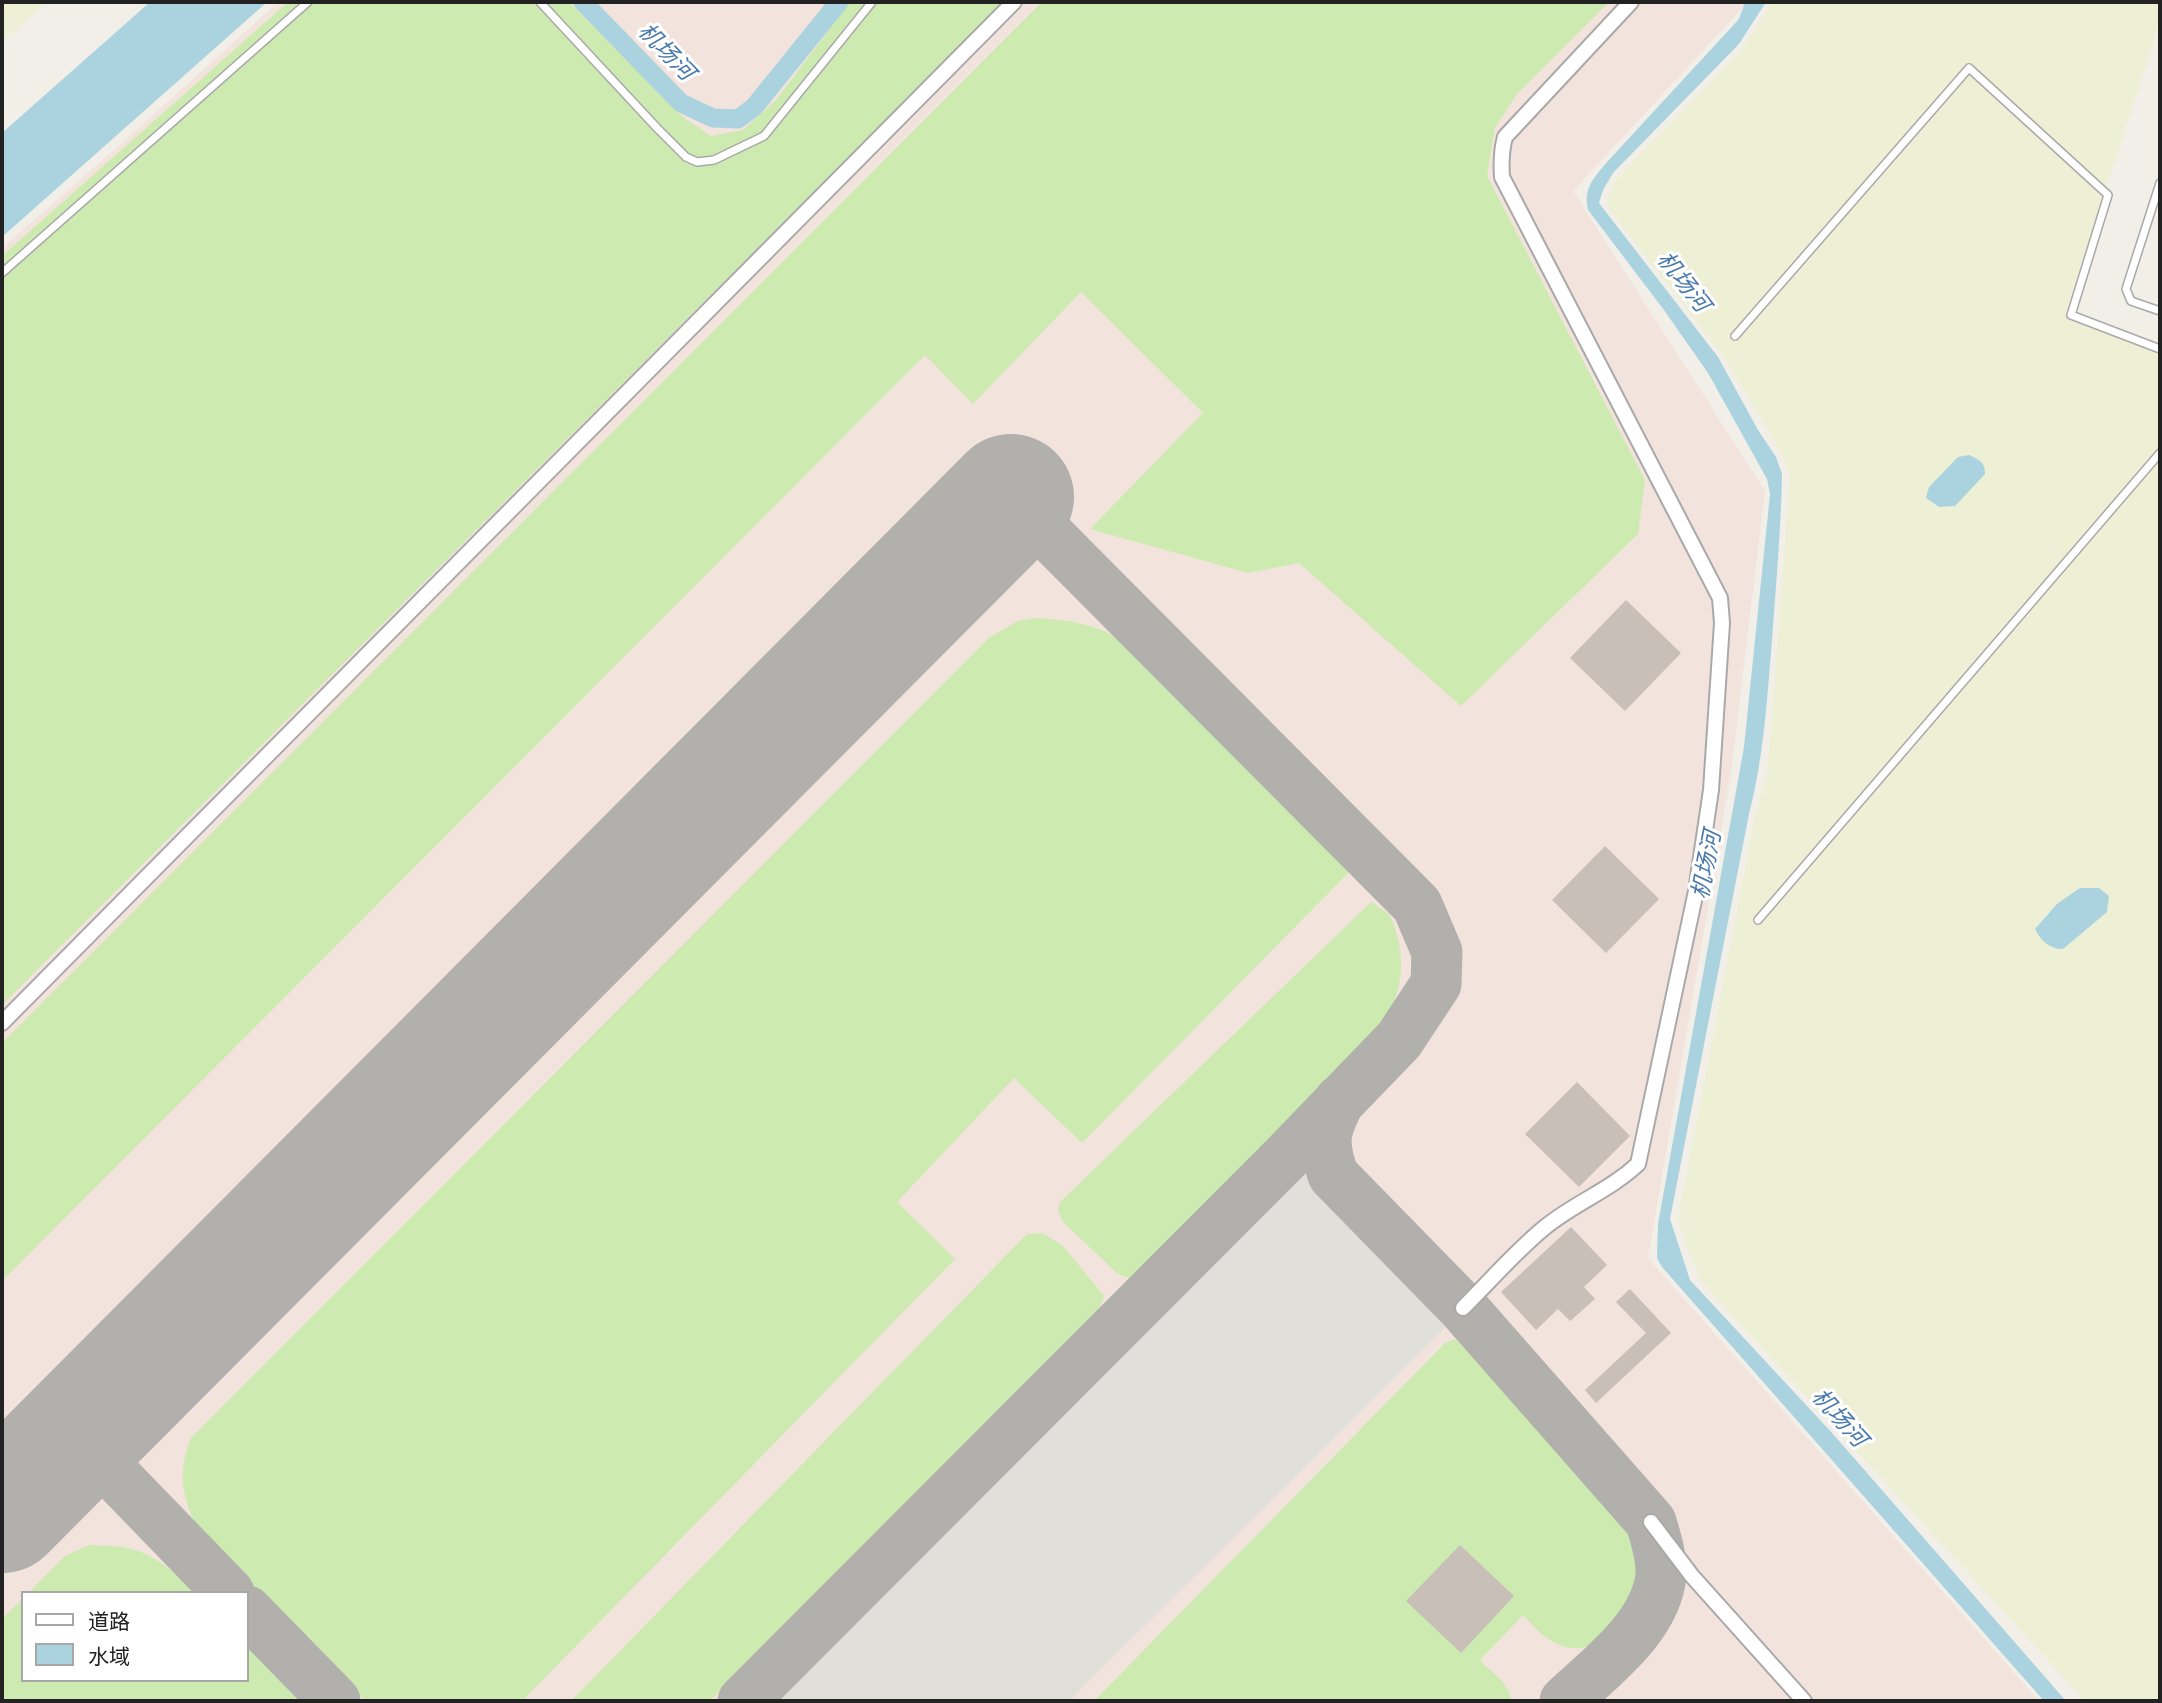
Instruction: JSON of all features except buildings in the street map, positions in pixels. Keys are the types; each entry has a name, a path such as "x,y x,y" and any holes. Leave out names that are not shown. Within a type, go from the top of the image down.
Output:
{"street":[{"path":"2,1023 1014,2"},
{"path":"1463,1308 1543,1228 1622,1179 1638,1164 1696,891 1711,790 1723,623 1720,598 1502,177 1501,152 1505,137 1631,2"},
{"path":"1651,1522 1692,1576 1804,1701"}],"lane":[{"path":"2,273 308,2"},
{"path":"541,2 657,128 686,157 697,162 713,160 764,136 872,2"},
{"path":"1735,336 1969,68 2108,195 2071,315 2160,349"},
{"path":"2160,183 2126,289 2131,301 2160,311"},
{"path":"1758,920 2160,453"}],"shaded area":[{"path":"278,2 1748,2 1573,191 1765,491 1731,773 1648,1258 2039,1701 2,1701 2,248"},
{"path":"1288,1155 1451,1322 1069,1701 743,1701"}],"green space":[{"path":"2,2 47,2 2,42"},
{"path":"288,2 569,2 683,117 711,136 743,130 776,100 850,2 1003,2 2,1005 2,256"},
{"path":"1042,2 1609,2 1517,94 1495,128 1487,176 1645,480 1638,534 1461,706 1299,563 1248,573 1090,529 1203,413 1081,292 973,404 925,355 2,1281 2,1043"},
{"path":"1772,2 2160,2 2160,23 2066,310 2068,320 2160,352 2160,1701 2085,1701 1701,1281 1678,1219 1755,817 1766,778 1790,476 1782,454 1726,360 1607,206 1617,178 1741,51"},
{"path":"1036,618 1074,622 1111,634 1357,864 1082,1143 1014,1078 897,1202 955,1259 522,1701 365,1701 199,1532 183,1486 186,1452 191,1438 990,637 1018,621"},
{"path":"1371,902 1390,917 1401,957 1400,976 1389,1015 1140,1274 1129,1278 1118,1274 1062,1221 1058,1210 1060,1202"},
{"path":"1043,1233 1064,1247 1104,1296 1098,1311 710,1701 571,1701 1027,1234"},
{"path":"1456,1339 1471,1346 1623,1515 1635,1539 1641,1565 1639,1578 1627,1608 1606,1634 1580,1648 1566,1647 1547,1638 1523,1615 1480,1660 1504,1683 1511,1701 1094,1701 1445,1343"},
{"path":"89,1545 135,1550 168,1568 193,1591 30,1591 65,1556"},
{"path":"21,1600 21,1682 248,1682 248,1648 299,1701 2,1701 2,1619"}],"water":[{"path":"150,2 267,2 2,237 2,133"},
{"path":"1745,2 1766,2 1739,44 1613,173 1599,203 1718,357 1776,457 1782,474 1777,578 1762,749 1670,1219 1690,1280 1833,1434 2066,1701 2044,1701 1662,1267 1657,1258 1658,1224 1744,747 1770,494 1767,479 1708,373 1588,210 1587,195 1591,183 1608,161 1739,19"},
{"path":"1969,455 1981,462 1985,474 1955,506 1939,507 1926,498 1929,487 1958,457"},
{"path":"2080,888 2099,888 2109,896 2107,912 2063,949 2050,946 2035,929 2057,904"}],"waterway":[{"name":"机场河","path":"583,2 681,103 713,118 738,119 754,107 839,2"}],"taxiway":[{"path":"743,1701 1288,1155 1399,1040 1436,984 1437,952 1417,905 1011,497"},
{"path":"1340,1100 1326,1136 1333,1175 1463,1308 1651,1522 1660,1555 1661,1575 1649,1612 1625,1645 1565,1701"},
{"path":"76,1435 227,1591"},
{"path":"248,1612 335,1701"}],"runway":[{"path":"2,1510 1011,497"}]}
